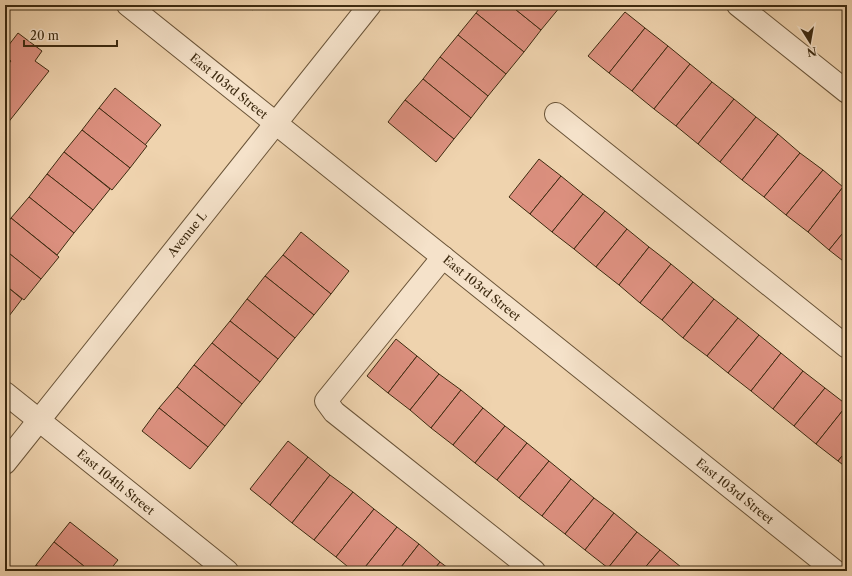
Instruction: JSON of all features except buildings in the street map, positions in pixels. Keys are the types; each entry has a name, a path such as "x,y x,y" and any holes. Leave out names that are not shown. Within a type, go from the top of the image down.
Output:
{"street":[{"name":"East 103rd Street","path":"128,5 835,571"},
{"name":"Avenue L","path":"5,462 370,5"},
{"path":"738,5 847,92"},
{"path":"556,114 847,347"},
{"path":"443,257 326,401 334,412 534,571"},
{"name":"East 104th Street","path":"5,393 227,571"}]}
